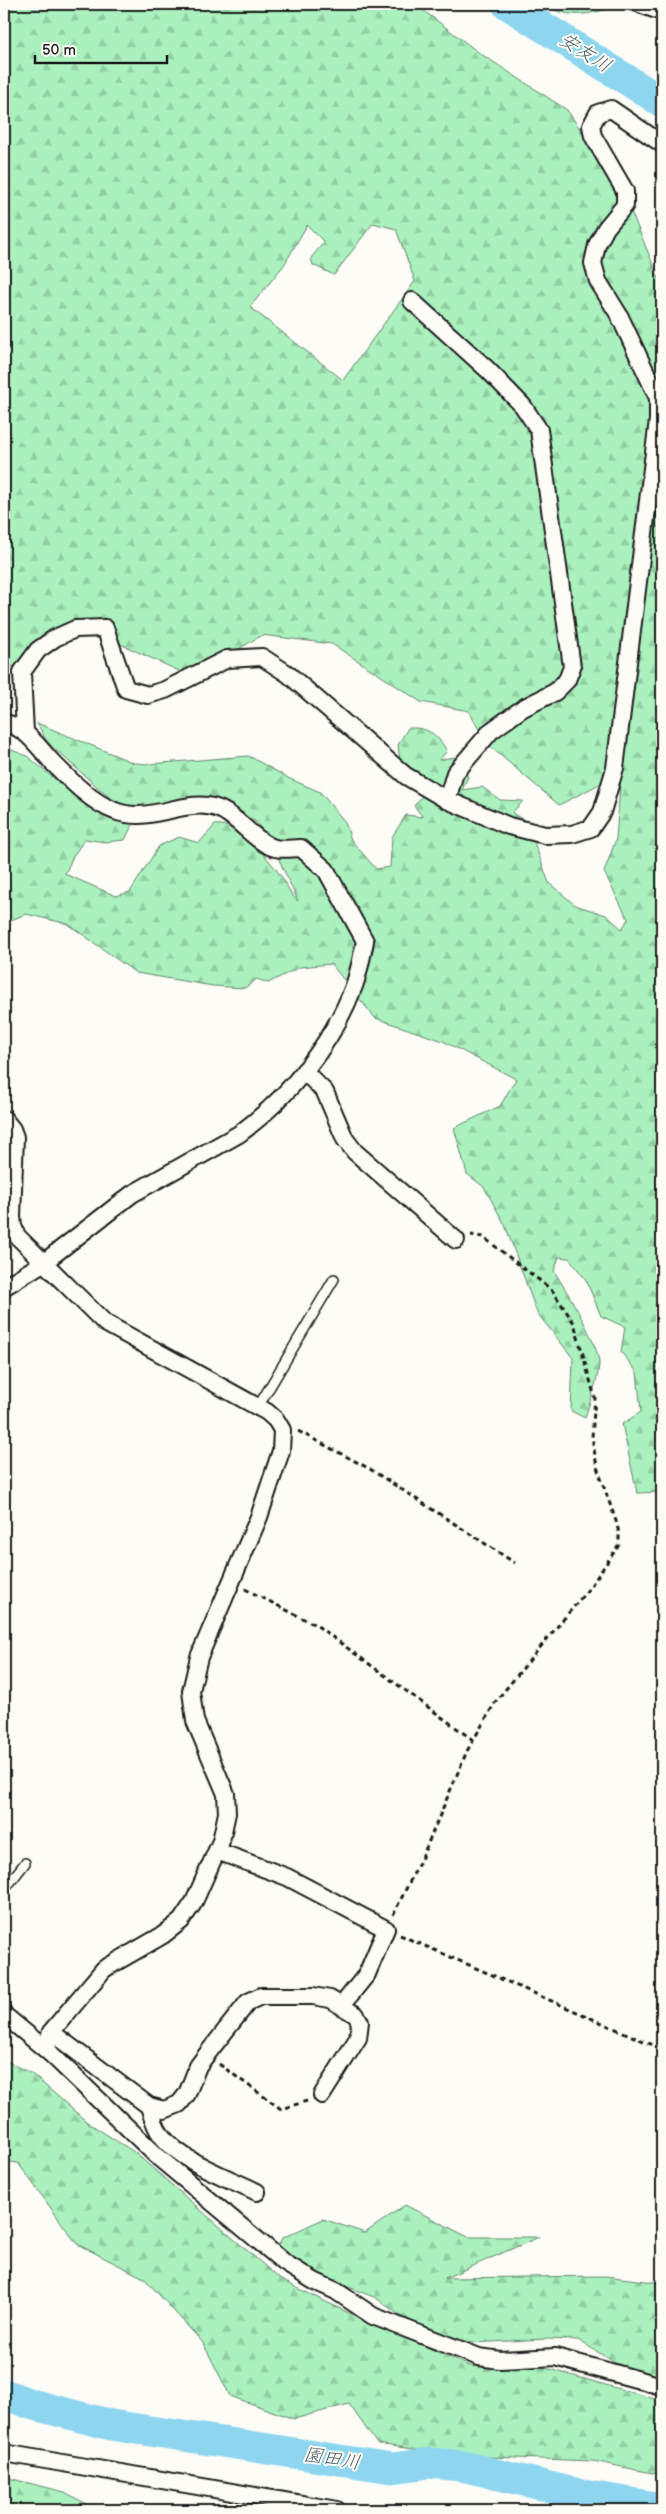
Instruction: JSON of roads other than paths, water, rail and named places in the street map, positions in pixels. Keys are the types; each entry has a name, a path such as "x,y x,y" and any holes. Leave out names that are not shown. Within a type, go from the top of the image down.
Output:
{"street":[{"path":"640,4 662,12"},
{"path":"25,732 22,672 38,650 55,638 75,629 105,628 126,689 148,695 165,690 226,659 262,657 288,674 406,776 447,800 509,826 545,835 572,834 591,828 602,812 615,768 658,420 658,398 619,315 598,281 593,263 597,245 606,228 624,205 625,191 593,136 591,126 598,113 611,109 662,144"},
{"path":"412,302 488,370 523,406 539,430 572,667 567,680 555,692 523,708 491,731 455,773 447,800"},
{"path":"4,723 13,724 25,732 63,772 90,796 114,811 141,816 193,806 219,809 274,848 301,848 326,870 365,941 354,985 344,1009 304,1071 247,1128 132,1194 43,1263 4,1287"},
{"path":"304,1071 325,1092 345,1139 355,1152 456,1240"},
{"path":"4,1119 12,1129 14,1137 13,1226 17,1236 105,1323 258,1407 272,1416 282,1430 281,1451 265,1500 199,1656 191,1691 195,1721 226,1794 226,1823 217,1851 194,1902 181,1921 163,1935 104,1969 51,2032 46,2045 50,2053"},
{"path":"217,1851 287,1877 386,1929 366,1974 342,2005"},
{"path":"51,2032 149,2106 164,2110 179,2104 187,2094 198,2066 245,2006 256,1997 313,1996 330,1999 356,2015 360,2022 359,2032 322,2095"},
{"path":"4,2015 50,2053 158,2157 278,2257 300,2273 336,2291 373,2316 479,2357 500,2360 555,2357 662,2386"},
{"path":"149,2106 161,2135 173,2148 196,2163 257,2192"},
{"path":"4,2453 337,2510"}],"lane":[{"path":"258,1407 334,1279"},
{"path":"4,1890 24,1862"}],"waterway":[{"name":"安友川","path":"507,4 662,102"},
{"name":"園田川","path":"4,2394 31,2404 111,2425 392,2468 430,2463 462,2466 583,2495 662,2508"}]}
